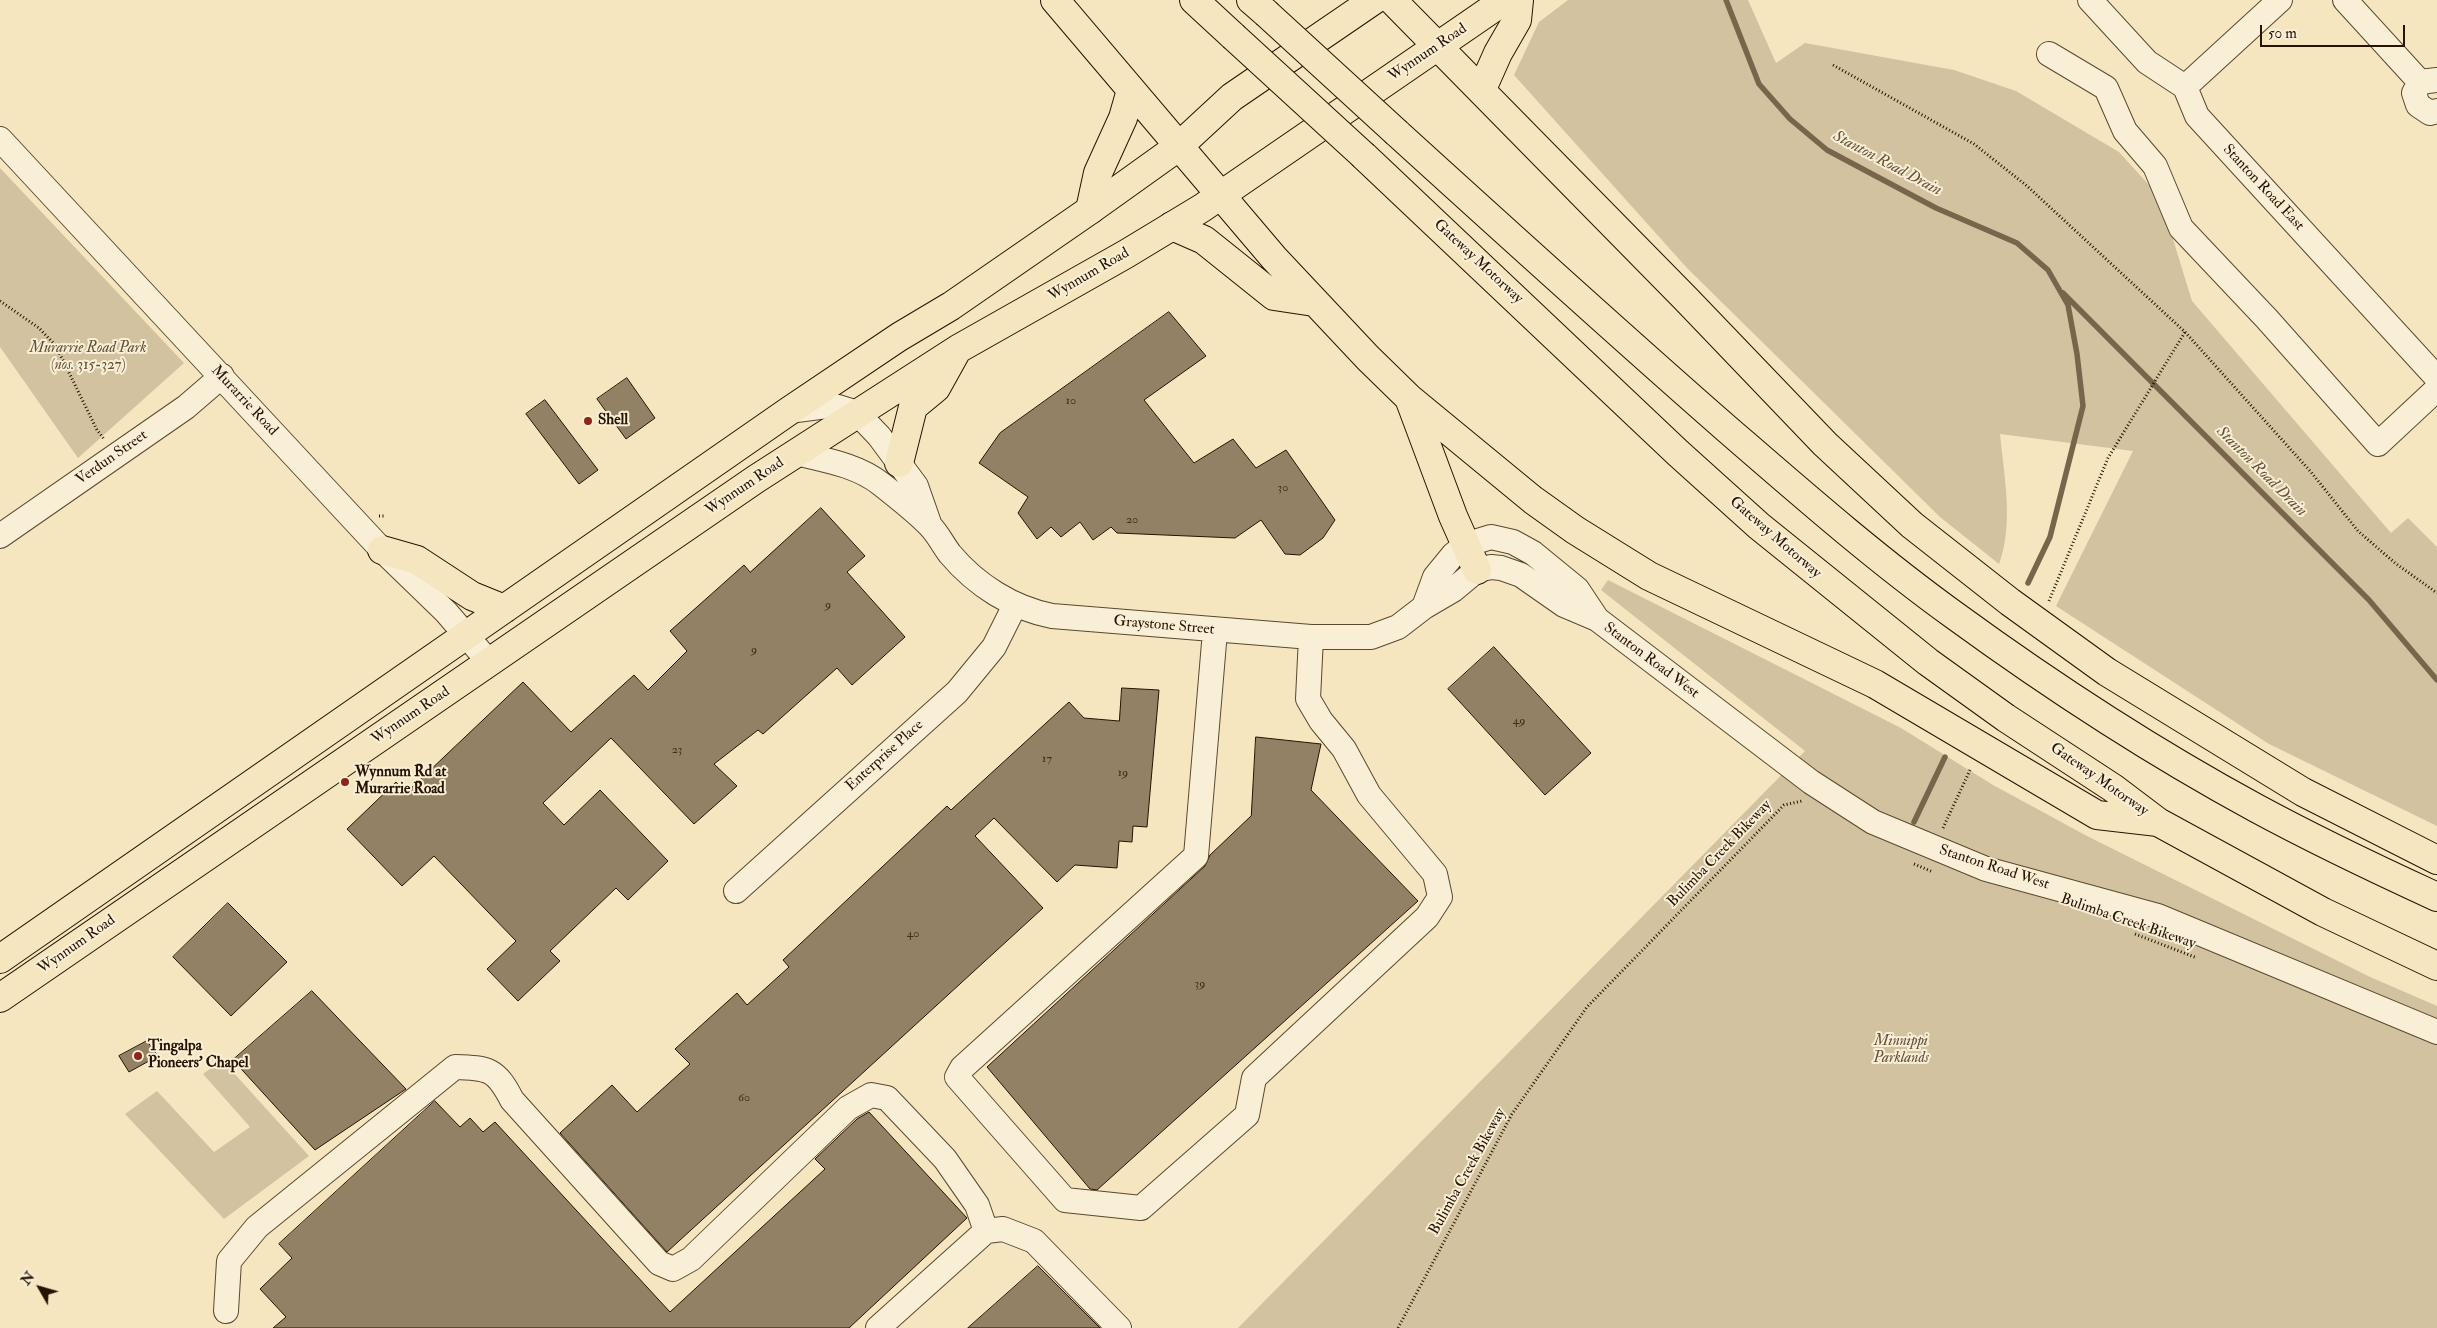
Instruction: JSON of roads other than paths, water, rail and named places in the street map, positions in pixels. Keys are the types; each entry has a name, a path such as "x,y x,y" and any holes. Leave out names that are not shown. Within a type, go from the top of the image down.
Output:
{"main road":[{"path":"1055,0 1178,147 1314,302 1409,398 1533,500 1575,530 1649,576 1875,684 2098,815 2158,822"},
{"name":"Gateway Motorway","path":"1194,0 1364,156 1678,453 1759,526 1928,662 2006,718 2113,788 2158,822 2323,912 2437,966"},
{"path":"0,960 789,410 899,337 951,306 1090,210 1178,147 1232,97 1374,0"},
{"path":"1392,0 1482,89 1825,444 1883,500 1962,566 2107,672 2200,730 2303,792 2437,860"},
{"name":"Wynnum Road","path":"1,994 796,453 958,348 1118,259 1172,226 1505,0"},
{"path":"1482,89 1498,53 1517,20 1519,0"},
{"path":"1259,7 1597,316 1776,472 1951,614 2139,740 2254,807 2437,897"},
{"path":"1090,210 1098,173 1123,118 1131,90"},
{"path":"1172,226 1204,240 1274,296 1314,302"},
{"path":"899,463 912,407 936,388 958,348"},
{"path":"1409,398 1465,545 1477,570"},
{"path":"382,550 417,560 466,592 504,609"}],"street":[{"path":"2090,0 2147,62 2185,87 2280,0"},
{"path":"2344,0 2428,81 2414,93 2418,105 2430,113 2437,111"},
{"path":"2049,54 2106,88 2125,131 2156,166 2181,228 2267,319 2378,444 2437,389"},
{"name":"Stanton Road East","path":"2185,87 2197,116 2437,378"},
{"name":"Murarrie Road","path":"0,139 382,550 440,606 489,662"},
{"name":"Verdun Street","path":"0,536 186,407 222,376"},
{"path":"789,410 827,406 838,407 857,413"},
{"name":"Graystone Street","path":"857,413 871,426 916,486 930,526"},
{"name":"Graystone Street","path":"796,453 860,471 880,483 930,526 966,571 1016,605 1052,616 1215,631 1351,638 1385,633 1398,627 1424,607 1453,590 1477,570"},
{"name":"Stanton Road West","path":"1465,545 1491,537 1513,542 1524,547 1577,589 1597,619"},
{"path":"1424,607 1435,577 1453,555 1465,545"},
{"name":"Stanton Road West","path":"1477,570 1490,567 1511,570 1564,605 1597,619 1811,782 1929,859 1986,869 2158,916 2437,1032"},
{"name":"Enterprise Place","path":"736,891 957,692 994,647 1016,605"},
{"path":"1215,631 1196,856 962,1068 957,1077 1065,1200 1141,1208 1247,1115 1254,1078 1427,917 1440,896 1436,874 1369,795 1344,749 1321,721 1308,699 1311,637"},
{"path":"226,1311 229,1261 257,1227 456,1067 483,1068 502,1082 512,1100 659,1263 673,1269 691,1259 848,1108 871,1094 887,1098 945,1159 978,1205 986,1231"},
{"path":"878,1328 986,1231 1004,1229 1034,1241 1119,1328"}],"waterway":[{"name":"Stanton Road Drain","path":"1726,0 1759,84 1790,119 1827,150 1936,208 2017,243 2048,270 2068,305 2077,354 2083,406 2050,537 2028,583"},
{"name":"Stanton Road Drain","path":"2063,293 2369,600 2437,680"},
{"path":"1914,822 1945,757"}],"place":[{"name":"Shell","path":"588,421"},
{"name":"Wynnum Rd at Murarrie Road","path":"345,782"},
{"name":"Tingalpa Pioneers' Chapel","path":"138,1056"}],"park label":[{"name":"Murarrie Road Park (nos. 315-327)","path":"88,358"},
{"name":"Minnippi Parklands","path":"1901,1050"}]}
